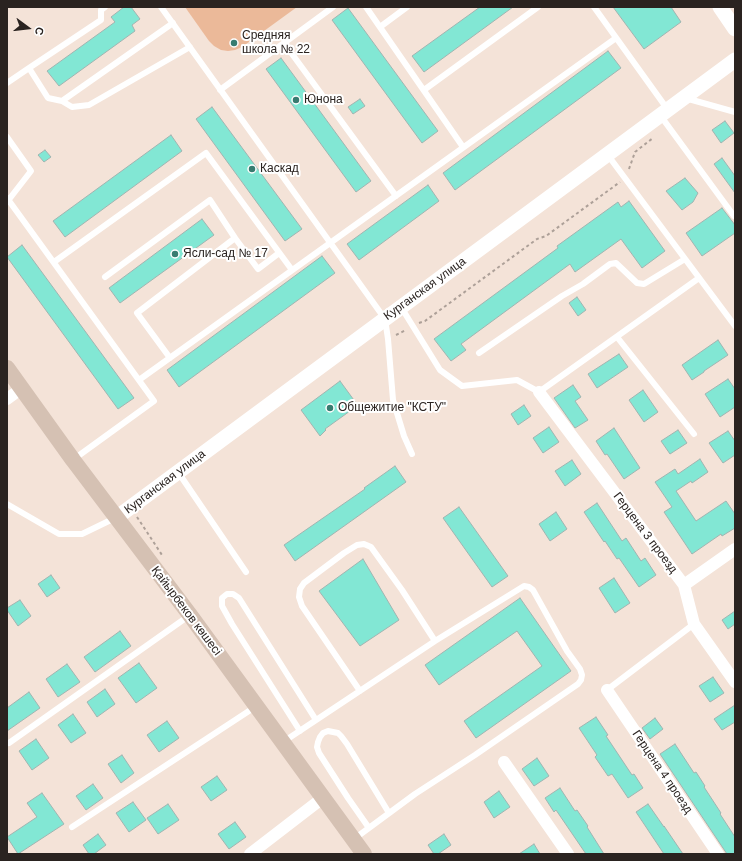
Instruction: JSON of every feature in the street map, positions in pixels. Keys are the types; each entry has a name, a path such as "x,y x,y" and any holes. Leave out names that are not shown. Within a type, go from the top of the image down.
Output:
{"main road":[{"name":"Қайырбеков көшесі","path":"7,368 73,460 190,615 324,797 364,854"}],"street":[{"path":"720,7 735,29"},
{"name":"Курганская улица","path":"116,518 607,154 665,117 684,98 735,60"},
{"path":"7,399 22,388"},
{"name":"Герцена 3 проезд","path":"539,392 684,585 694,624 735,682"},
{"path":"684,585 735,548"},
{"name":"Герцена 4 проезд","path":"607,690 718,854"},
{"path":"504,762 568,854"},
{"path":"250,854 324,797"}],"lane":[{"path":"7,83 101,20 101,10 105,7"},
{"path":"161,7 384,319 388,339 393,400 404,436 412,454"},
{"path":"220,90 333,7"},
{"path":"366,7 463,147"},
{"path":"380,27 407,7"},
{"path":"424,90 538,7"},
{"path":"594,7 616,38 665,117 735,216"},
{"path":"62,101 173,23"},
{"path":"139,380 616,38"},
{"path":"284,43 396,196"},
{"path":"28,68 48,98 62,101 72,107 89,105 190,47"},
{"path":"684,98 735,112"},
{"path":"7,138 31,171 8,200 154,401 73,460"},
{"path":"54,262 206,153 292,270"},
{"path":"607,154 735,326"},
{"path":"105,277 210,200 258,269 279,253"},
{"path":"170,358 137,313 235,238"},
{"path":"479,352 562,296 583,284 610,264 616,263 637,283 644,284 685,259"},
{"path":"401,307 440,370 462,386 517,380 539,392 699,278"},
{"path":"617,337 694,434"},
{"path":"178,472 246,572"},
{"path":"7,504 59,534 82,534 116,518"},
{"path":"360,691 302,606 299,597 300,589 304,583 344,553 357,545 364,544 371,547 402,590 435,641"},
{"path":"283,742 435,641 524,586 533,590 567,651 580,669 582,676 581,680 578,684 475,755 415,794 354,840"},
{"path":"300,731 222,606 222,598 227,594 233,594 239,598 316,720"},
{"path":"9,743 190,615"},
{"path":"607,690 694,624"},
{"path":"72,828 256,706"},
{"path":"369,828 319,753 317,747 318,742 323,733 328,731 338,733 348,744 389,813"}],"path":[{"path":"388,339 425,321 537,239 546,236 625,178 635,152 665,117"}],"shaded area":[{"path":"185,7 297,7 242,47 228,51 221,50 209,41"}],"building":[{"path":"124,7 131,7 140,19 132,25 135,31 59,86 47,71 115,22 111,17"},
{"path":"480,7 513,7 424,72 412,56"},
{"path":"613,7 671,7 681,22 644,49"},
{"path":"348,8 438,131 422,143 332,20"},
{"path":"608,51 621,68 455,190 443,173"},
{"path":"281,58 371,181 356,192 266,69"},
{"path":"360,99 365,106 353,114 348,107"},
{"path":"212,107 302,229 285,241 196,119"},
{"path":"725,121 734,133 721,143 712,130"},
{"path":"171,135 182,151 65,237 53,221"},
{"path":"45,150 51,157 44,162 38,155"},
{"path":"722,158 735,176 735,193 714,164"},
{"path":"685,178 698,193 693,202 682,210 666,191"},
{"path":"428,185 439,201 359,260 347,244"},
{"path":"629,201 665,251 642,268 621,239 575,272 570,264 461,344 466,350 451,361 434,339 618,202 621,207"},
{"path":"722,208 735,225 735,233 702,256 686,233"},
{"path":"202,219 214,235 120,303 109,288"},
{"path":"22,245 134,398 118,409 7,257"},
{"path":"322,256 335,273 179,387 167,370"},
{"path":"577,297 586,310 578,316 569,303"},
{"path":"718,340 728,355 692,380 682,365"},
{"path":"619,354 628,367 597,388 588,374"},
{"path":"728,379 735,389 735,407 720,417 705,394"},
{"name":"Общежитие \"КСТУ\"","path":"340,381 359,407 351,412 350,411 325,429 326,430 320,436 301,410"},
{"path":"573,385 581,397 575,401 588,420 575,428 554,398"},
{"path":"643,390 658,412 644,422 629,400"},
{"path":"524,405 531,416 518,425 511,414"},
{"path":"549,427 559,442 543,453 533,438"},
{"path":"614,428 640,468 624,479 596,441"},
{"path":"678,430 687,443 670,454 661,441"},
{"path":"728,431 735,441 735,455 723,463 709,443"},
{"path":"700,459 708,472 692,483 691,481 676,491 696,521 726,501 735,514 735,528 722,536 721,534 692,554 664,512 672,507 655,482 675,469 678,474"},
{"path":"572,460 581,474 565,486 555,471"},
{"path":"395,466 406,482 295,561 284,545 365,489 364,488"},
{"path":"597,503 622,541 626,538 641,561 645,558 656,575 639,587 619,558 617,559 605,541 604,542 584,512"},
{"path":"459,507 508,576 492,587 443,518"},
{"path":"556,512 567,529 550,541 539,524"},
{"path":"363,559 399,620 360,646 319,591"},
{"path":"51,575 60,588 47,597 38,584"},
{"path":"614,578 630,603 615,613 599,588"},
{"path":"520,598 571,671 476,738 464,721 542,666 517,631 439,685 425,665"},
{"path":"20,600 31,616 18,626 7,608"},
{"path":"735,611 735,624 728,629 722,620"},
{"path":"120,631 131,646 95,672 84,657"},
{"path":"139,663 157,688 136,703 118,678"},
{"path":"67,664 80,682 58,697 46,679"},
{"path":"713,677 724,693 710,702 699,686"},
{"path":"105,689 115,704 97,717 87,702"},
{"path":"29,692 40,708 7,731 7,708"},
{"path":"735,705 735,722 722,730 714,719"},
{"path":"73,714 86,733 71,743 58,725"},
{"path":"596,717 608,735 606,736 632,775 634,774 643,788 628,798 612,774 608,776 595,757 597,755 579,728"},
{"path":"655,718 663,729 650,739 642,728"},
{"path":"167,721 179,738 159,752 147,735"},
{"path":"36,739 49,758 32,770 19,751"},
{"path":"675,744 694,773 696,772 735,837 735,854 727,854 660,754"},
{"path":"122,755 134,773 121,783 108,764"},
{"path":"537,758 549,776 534,786 522,769"},
{"path":"217,776 227,790 211,801 201,787"},
{"path":"93,784 103,798 86,810 76,796"},
{"path":"560,788 575,811 577,810 588,826 587,827 604,854 586,854 556,810 554,812 545,798"},
{"path":"499,791 510,807 494,818 484,802"},
{"path":"42,793 64,824 18,854 7,837 37,817 27,803"},
{"path":"133,802 146,820 129,832 116,813"},
{"path":"168,804 179,820 158,834 147,818"},
{"path":"648,804 683,854 664,854 636,812"},
{"path":"235,822 246,837 229,849 218,834"},
{"path":"98,834 106,845 94,854 89,854 83,845"},
{"path":"444,834 451,845 438,854 434,854 428,845"},
{"path":"534,844 540,854 519,854"}],"place":[{"name":"Средняя школа № 22","path":"234,43"},
{"name":"Юнона","path":"296,100"},
{"name":"Каскад","path":"252,169"},
{"name":"Ясли-сад № 17","path":"175,254"},
{"name":"Общежитие \"КСТУ\"","path":"330,408"}]}
